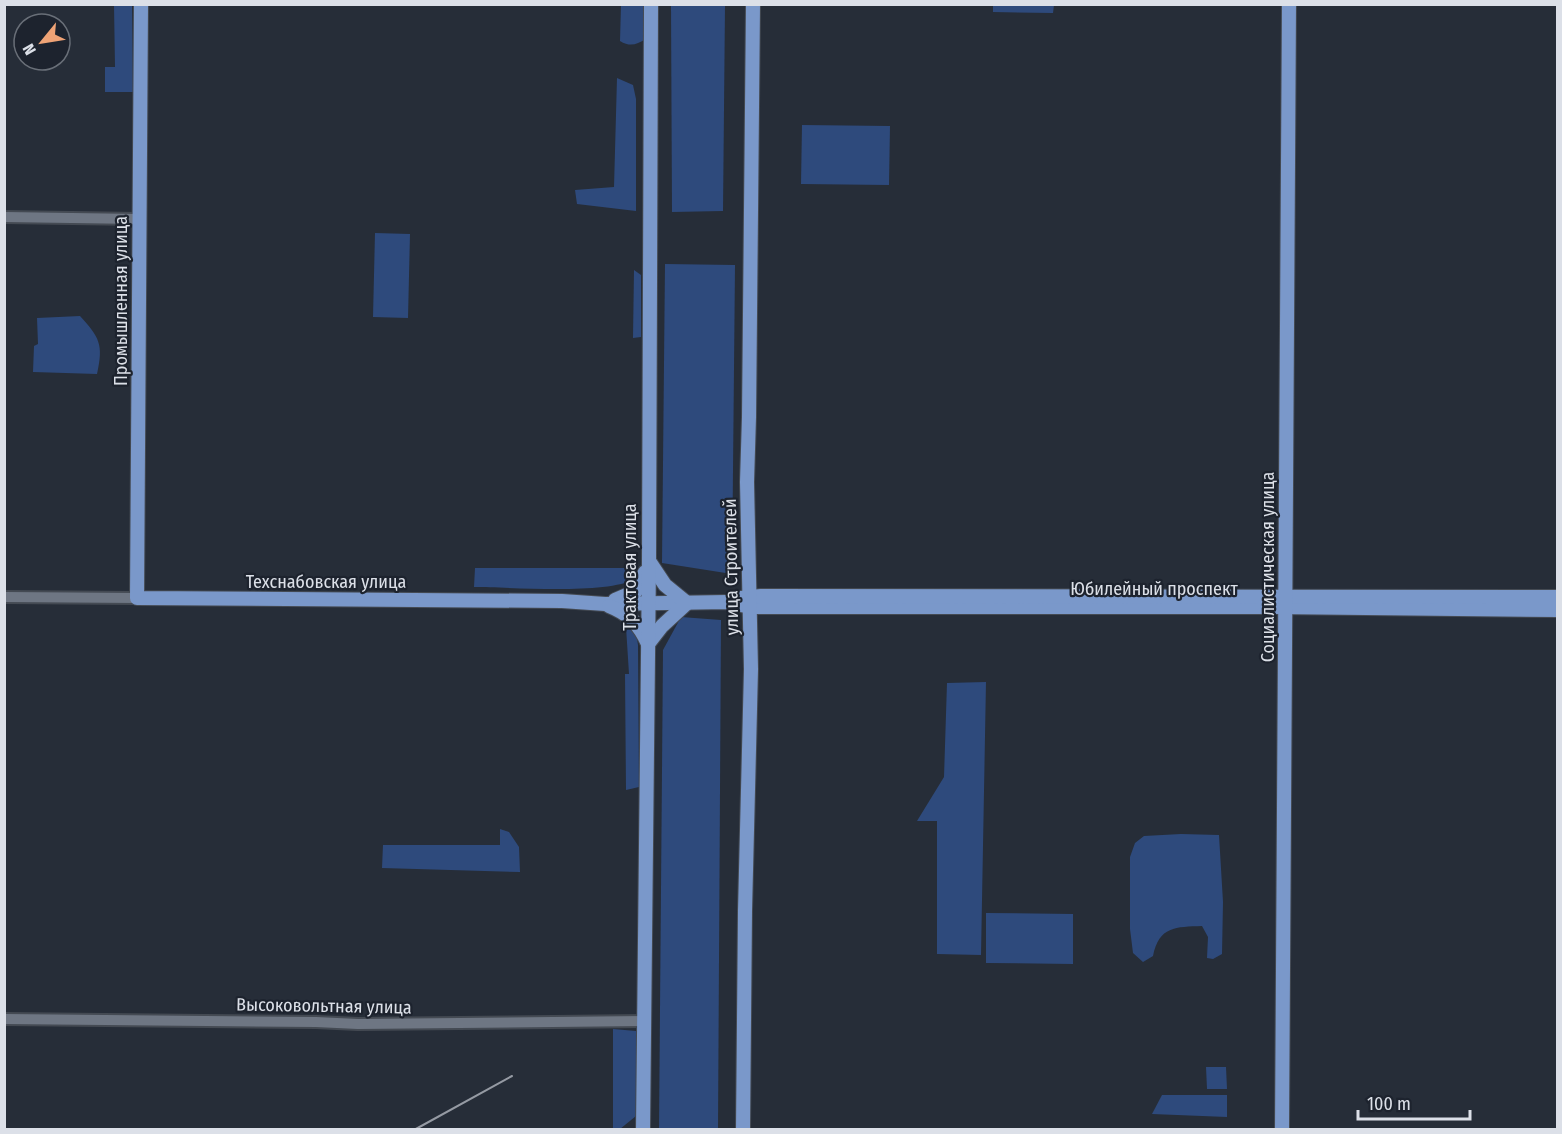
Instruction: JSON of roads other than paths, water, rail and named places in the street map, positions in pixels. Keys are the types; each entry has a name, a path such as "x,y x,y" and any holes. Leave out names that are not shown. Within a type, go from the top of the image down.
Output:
{"main road":[{"name":"Промышленная улица","path":"137,598 141,4"},
{"name":"Трактовая улица","path":"643,1130 649,561 651,4"},
{"name":"улица Строителей","path":"743,1130 745,910 751,669 747,482 753,4"},
{"name":"Социалистическая улица","path":"1282,1130 1289,4"},
{"path":"605,604 633,619 648,644 662,626 687,603 665,585 649,561"},
{"path":"605,604 636,591 649,561"},
{"path":"1286,601 1557,597"},
{"name":"Техснабовская улица","path":"137,598 562,601 605,604 647,602 1286,601"},
{"path":"1286,601 1557,609"}],"street":[{"path":"4,217 139,219"},
{"name":"Техснабовская улица","path":"4,597 137,598"},
{"name":"Высоковольтная улица","path":"4,1019 357,1024 644,1021"}],"railway":[{"path":"414,1130 512,1076"}]}
